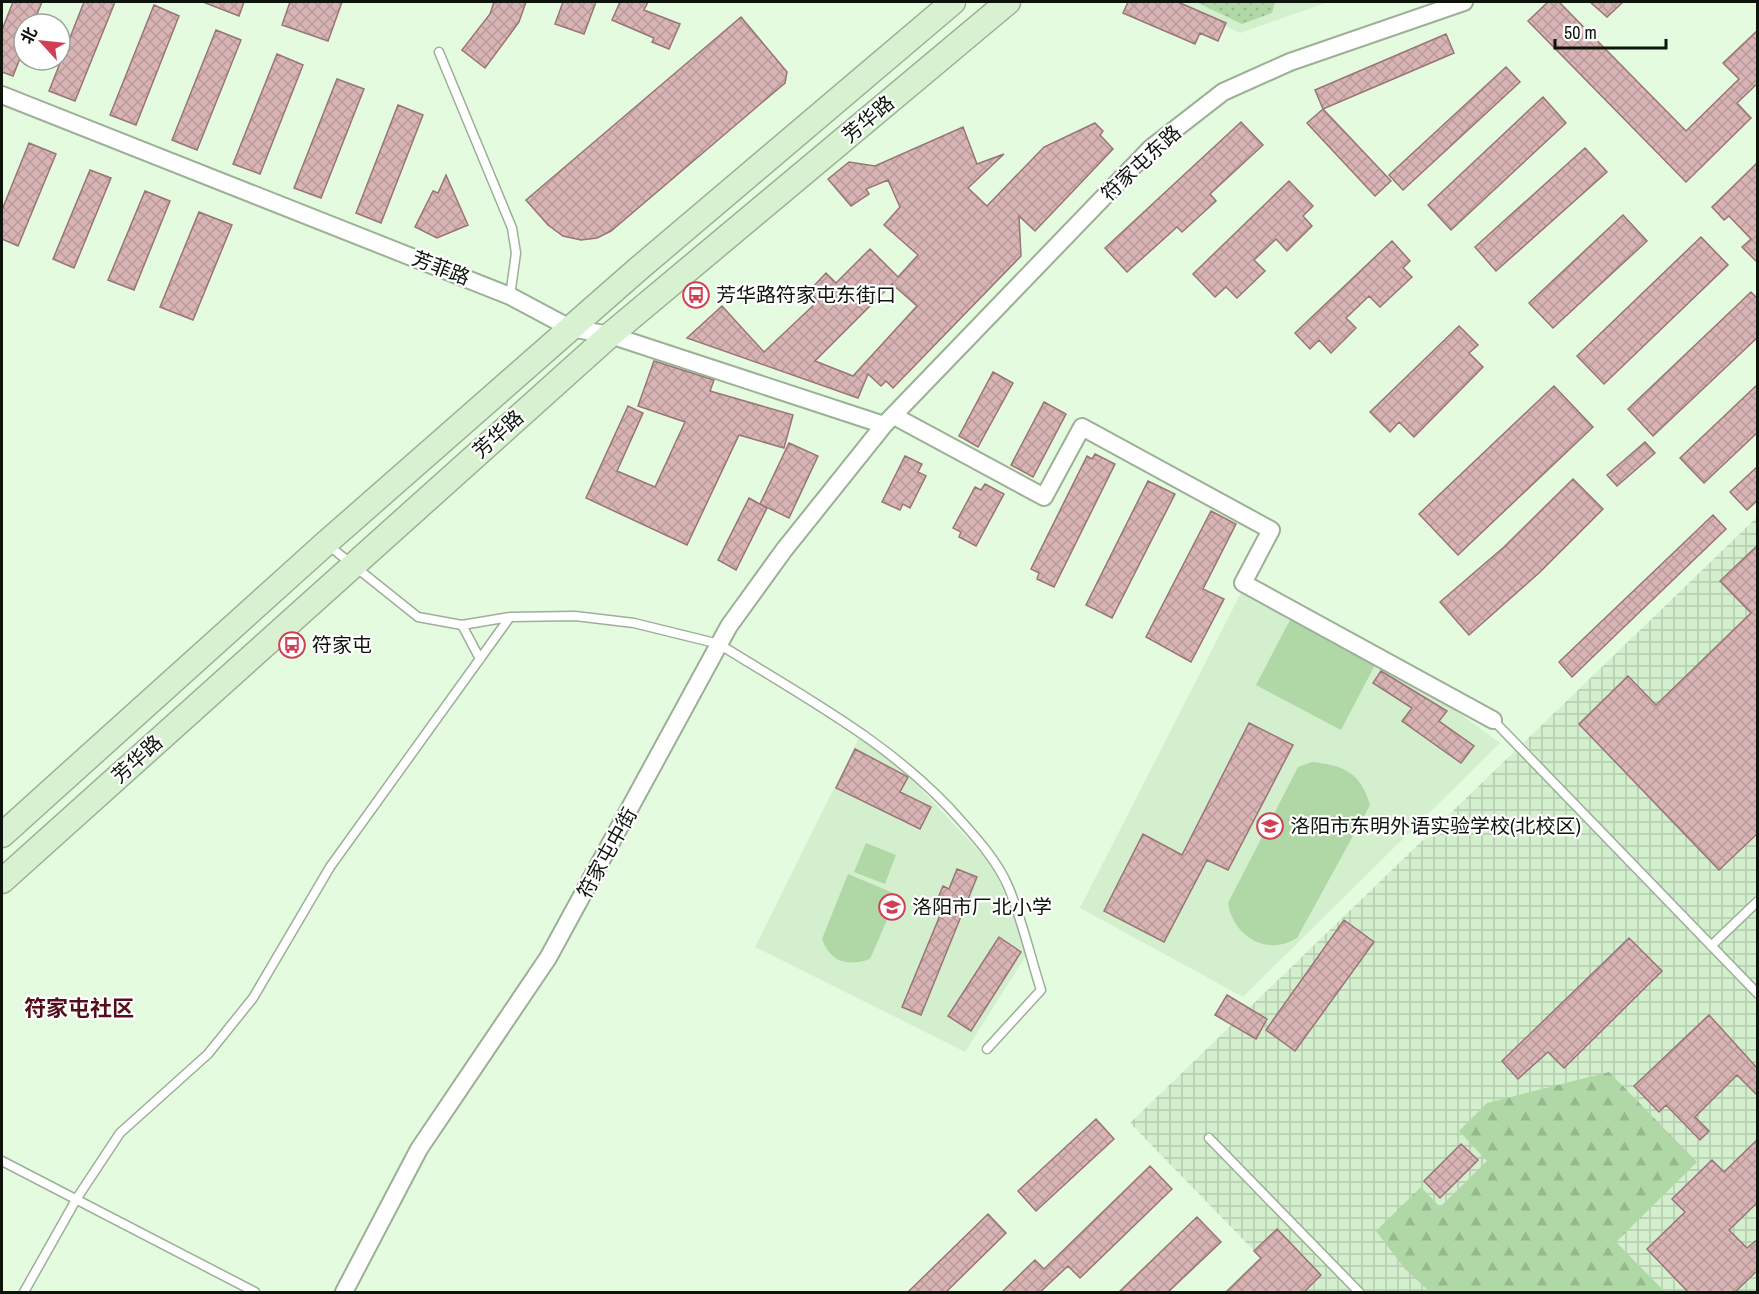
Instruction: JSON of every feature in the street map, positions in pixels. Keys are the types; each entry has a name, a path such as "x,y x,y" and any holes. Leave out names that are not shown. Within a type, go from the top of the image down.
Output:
{"main road":[{"name":"芳华路","path":"2,835 326,543 570,328 953,2"},
{"name":"芳华路","path":"2,881 352,564 610,335 1008,2"}],"street":[{"name":"符家屯东路","path":"889,420 1151,148 1223,92 1290,62 1464,2"},
{"name":"芳菲路","path":"2,95 510,296 570,328 610,335 889,420 1044,497 1082,427 1271,531 1243,583 1493,720"},
{"name":"符家屯中街","path":"344,1293 420,1149 553,949 639,796 718,644 784,550 889,420"}],"lane":[{"path":"439,52 513,228 516,253 510,296"},
{"path":"326,543 418,617 462,625 510,617 575,616 634,623 718,644 867,735 912,770 945,801 982,845 1007,885 1041,990 987,1049"},
{"path":"24,1293 77,1198 120,1133 208,1054 253,998 330,867 510,617"},
{"path":"462,625 480,659"},
{"path":"1493,720 1758,994"},
{"path":"1711,946 1758,901"},
{"path":"1209,1138 1359,1293"},
{"path":"2,1161 77,1198 255,1293"}],"shaded area":[{"path":"1177,2 1328,2 1240,33"},
{"path":"1757,517 1757,1292 1294,1292 1130,1123"},
{"name":"洛阳市东明外语实验学校(北校区)","path":"1241,593 1380,662 1444,702 1500,743 1243,997 1080,908"},
{"name":"洛阳市厂北小学","path":"864,728 994,867 1027,954 965,1052 755,947"}],"green space":[{"path":"1196,2 1275,2 1272,13 1242,24"},
{"path":"1290,620 1375,665 1341,730 1256,685"},
{"path":"1312,762 1333,765 1350,773 1362,785 1370,805 1297,938 1286,943 1263,944 1244,934 1231,915 1228,903 1298,767"},
{"path":"866,843 896,855 885,884 854,872"},
{"path":"848,874 898,895 870,959 854,962 835,958 825,947 822,939"},
{"path":"1609,1072 1697,1162 1616,1242 1665,1292 1430,1292 1405,1269 1376,1231 1421,1187 1440,1207 1487,1161 1459,1131 1487,1103"}],"building":[{"path":"13,2 42,2 38,12 12,12 13,76 2,72 2,30"},
{"path":"84,2 115,2 75,101 49,91 56,72 72,72 72,33"},
{"path":"203,2 244,2 239,16"},
{"path":"290,2 342,2 328,41 282,25"},
{"path":"494,2 526,2 519,22 485,68 462,50 490,14"},
{"path":"563,2 596,2 584,34 555,24"},
{"path":"620,2 648,2 644,10 680,24 669,49 652,42 654,38 612,20"},
{"path":"1128,2 1178,2 1226,23 1218,41 1200,33 1195,44 1123,13"},
{"path":"1548,2 1559,2 1686,131 1739,79 1723,63 1758,30 1758,83 1737,103 1751,118 1686,182 1528,21"},
{"path":"1590,2 1623,2 1607,17"},
{"path":"154,5 179,16 136,125 110,115"},
{"path":"741,17 787,72 785,83 611,231 597,238 581,240 563,236 548,225 526,200"},
{"path":"216,30 241,40 197,150 172,140"},
{"path":"1446,34 1454,53 1323,109 1315,90"},
{"path":"277,54 303,65 260,174 233,164"},
{"path":"1506,67 1520,82 1403,190 1389,175"},
{"path":"337,79 364,89 321,198 294,188"},
{"path":"1543,97 1566,123 1451,230 1428,205"},
{"path":"398,105 423,115 381,223 356,213"},
{"path":"1323,109 1391,181 1375,196 1307,123"},
{"path":"1241,122 1263,145 1210,194 1216,201 1182,232 1177,227 1127,272 1105,248"},
{"path":"1095,123 1103,131 1100,135 1113,149 1035,231 1019,216 1021,256 893,388 886,381 881,386 868,374 858,398 687,338 722,306 764,352 818,301 809,291 826,273 836,283 870,249 898,277 918,255 884,225 900,207 888,180 866,189 869,194 851,206 828,179 849,162 875,166 963,127 977,164 1004,154 968,188 987,206 1044,147","holes":["892,284 917,306 853,376 815,361"]},
{"path":"29,143 56,154 18,246 2,239 2,210"},
{"path":"1585,148 1607,172 1496,271 1475,247"},
{"path":"1758,162 1758,263 1742,247 1751,239 1729,216 1724,220 1712,207"},
{"path":"90,170 111,178 74,268 53,259"},
{"path":"446,175 468,225 437,238 415,227 433,191 438,193"},
{"path":"1289,181 1313,206 1303,216 1312,226 1287,251 1276,239 1254,260 1265,271 1237,298 1226,287 1215,297 1193,274"},
{"path":"145,191 170,201 134,290 108,280"},
{"path":"199,212 232,225 193,320 160,307"},
{"path":"1623,215 1647,241 1553,328 1529,303"},
{"path":"1701,237 1728,265 1604,384 1577,356"},
{"path":"1392,241 1410,261 1403,268 1412,277 1380,307 1369,296 1346,318 1356,328 1331,353 1319,340 1310,349 1295,333"},
{"path":"1751,292 1758,299 1758,337 1653,436 1628,409"},
{"path":"1459,326 1478,345 1469,353 1483,367 1414,437 1399,422 1390,432 1370,412"},
{"path":"654,361 714,380 710,391 793,415 784,448 739,435 687,545 586,498 628,406 643,413 617,471 655,487 685,422 638,406"},
{"path":"993,372 1013,383 978,447 959,436"},
{"path":"1758,384 1758,432 1704,483 1680,458"},
{"path":"1554,386 1593,427 1458,555 1419,514"},
{"path":"1044,402 1066,414 1033,477 1011,465"},
{"path":"1645,442 1655,453 1617,486 1607,475"},
{"path":"789,443 818,456 789,518 760,504"},
{"path":"1095,454 1115,464 1054,587 1037,579 1039,573 1031,569 1087,456 1092,459"},
{"path":"905,456 922,464 918,472 926,476 910,508 903,504 900,510 882,502"},
{"path":"1758,466 1758,500 1747,510 1730,492"},
{"path":"1573,479 1603,509 1540,572 1469,635 1440,602 1504,547"},
{"path":"1148,481 1175,494 1112,618 1086,605"},
{"path":"985,484 1004,494 976,546 959,537 961,532 953,528 975,487 981,490"},
{"path":"749,498 767,508 736,570 718,560"},
{"path":"1211,511 1236,524 1203,589 1224,599 1191,662 1146,637"},
{"path":"1713,515 1726,529 1572,677 1559,662"},
{"path":"1758,545 1758,833 1719,870 1579,724 1628,676 1656,705 1751,613 1720,581"},
{"path":"1381,671 1447,711 1439,721 1474,746 1461,763 1402,721 1412,708 1373,683"},
{"path":"1249,723 1293,745 1228,870 1207,860 1164,942 1104,911 1143,834 1182,855"},
{"path":"855,749 908,777 900,792 931,807 920,829 836,788"},
{"path":"957,869 977,877 921,1015 902,1007 941,913 933,910 943,886 949,889"},
{"path":"1344,920 1374,942 1295,1051 1266,1030"},
{"path":"999,937 1021,952 971,1031 948,1016"},
{"path":"1629,938 1662,971 1564,1068 1548,1052 1518,1079 1502,1061"},
{"path":"1227,995 1267,1019 1256,1039 1215,1015"},
{"path":"1709,1015 1758,1069 1758,1096 1737,1075 1695,1117 1709,1131 1700,1140 1666,1105 1659,1112 1634,1086"},
{"path":"1096,1119 1114,1139 1036,1211 1018,1191"},
{"path":"1758,1139 1758,1202 1729,1230 1747,1248 1758,1239 1758,1270 1734,1293 1689,1293 1647,1249 1685,1212 1672,1199 1712,1160 1724,1172"},
{"path":"1461,1144 1478,1160 1440,1198 1424,1181"},
{"path":"1150,1166 1172,1189 1080,1278 1068,1266 1039,1293 1001,1293 1035,1260 1044,1269"},
{"path":"988,1214 1006,1233 945,1293 907,1293"},
{"path":"1197,1217 1221,1242 1167,1293 1118,1293"},
{"path":"1277,1229 1321,1275 1303,1293 1225,1293 1261,1258 1254,1251"}],"place":[{"name":"芳华路符家屯东街口","path":"696,295"},
{"name":"符家屯","path":"292,645"},
{"name":"洛阳市东明外语实验学校(北校区)","path":"1270,826"},
{"name":"洛阳市厂北小学","path":"892,907"}],"district":[{"name":"符家屯社区","path":"79,1008"}]}
